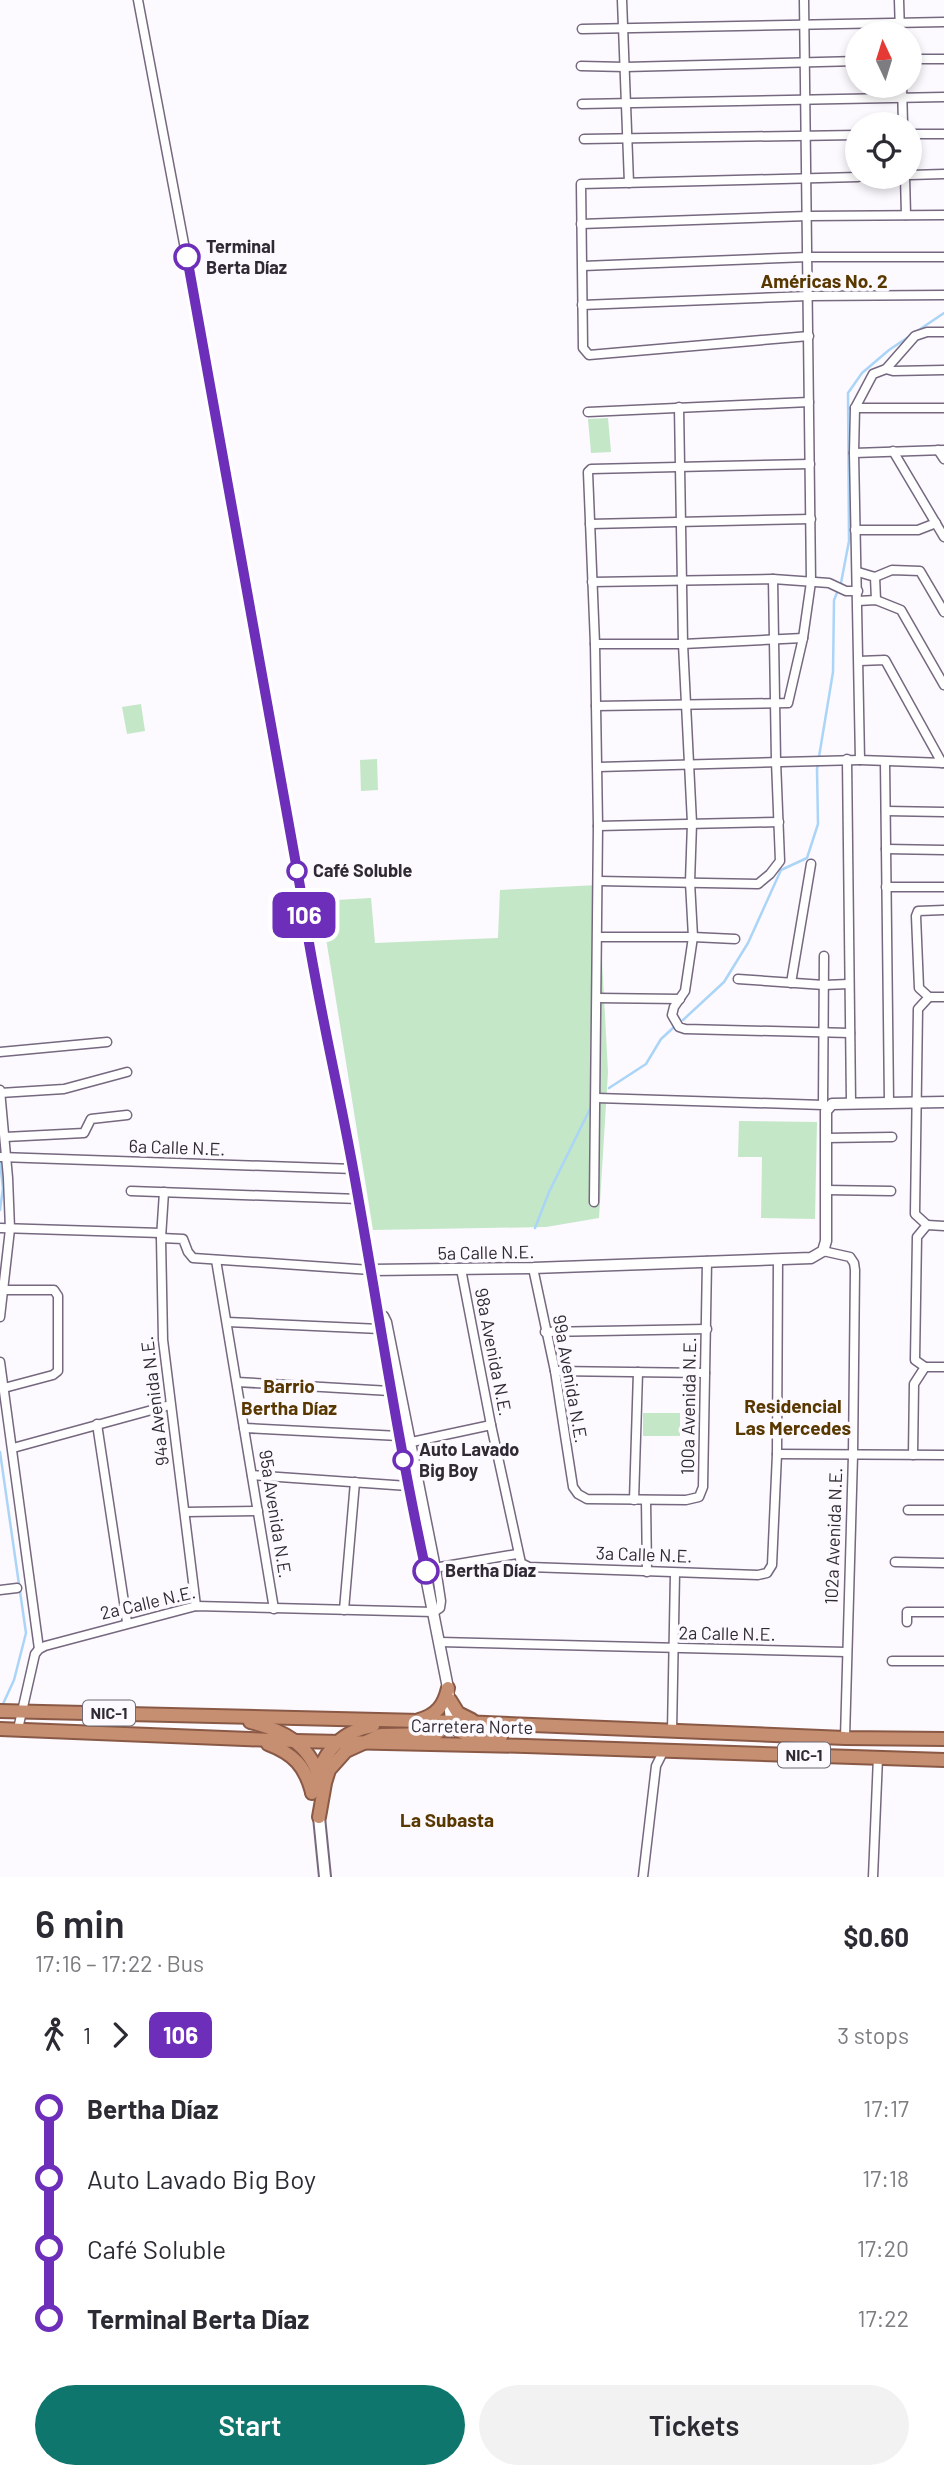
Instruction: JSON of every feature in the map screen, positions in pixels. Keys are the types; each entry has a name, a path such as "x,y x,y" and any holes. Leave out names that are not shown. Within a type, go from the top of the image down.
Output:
{"highway":[{"path":"317,1772 337,1742 361,1728 412,1721 436,1712 449,1694"},
{"path":"449,1694 461,1716 489,1724"},
{"name":"Carretera Norte","path":"0,1710 944,1739"},
{"path":"218,1716 271,1728 296,1741 309,1754 317,1772 319,1816"},
{"path":"318,1792 333,1764 346,1751 385,1735 436,1734 452,1722 458,1731 467,1736 510,1738 526,1746"},
{"name":"Carretera Norte","path":"0,1729 258,1740 944,1759"},
{"path":"258,1740 282,1749 297,1760 318,1792"}],"main road":[{"path":"319,1816 325,1877"}],"street":[{"path":"138,0 251,612 309,948 354,1169 390,1391 431,1569 434,1612 452,1722"},
{"path":"622,0 629,183"},
{"path":"596,706 788,703 803,638 811,582 804,0"},
{"path":"899,0 900,21"},
{"path":"922,22 944,22"},
{"path":"582,29 845,24"},
{"path":"922,59 944,60"},
{"path":"581,66 845,61"},
{"path":"922,96 944,97"},
{"path":"582,104 854,98"},
{"path":"922,135 944,134"},
{"path":"584,139 845,135"},
{"path":"922,175 944,174"},
{"path":"809,336 589,355 583,348 580,184 845,177"},
{"path":"905,189 906,215"},
{"path":"582,224 807,216 944,215"},
{"path":"583,265 808,257 944,257"},
{"path":"582,305 808,296 944,295"},
{"path":"860,760 855,408 873,374 886,369 915,335 944,332"},
{"path":"886,369 944,370"},
{"path":"589,412 810,402"},
{"path":"679,407 683,644 692,823 690,883 693,937 685,990 672,1015 679,1027 685,1029 850,1033"},
{"path":"855,408 944,408"},
{"path":"854,453 941,450 944,459"},
{"path":"893,451 944,537"},
{"path":"594,1202 599,881 596,644 587,472 592,469 810,464"},
{"path":"590,524 811,519"},
{"path":"855,530 918,530 936,523"},
{"path":"858,572 875,577 892,570 920,571 944,612"},
{"path":"875,577 876,600"},
{"path":"592,582 774,579 811,582 832,585 846,591 858,591"},
{"path":"599,881 758,884 780,861 774,579"},
{"path":"858,601 876,600 901,610 944,685"},
{"path":"596,644 683,644 803,638"},
{"path":"859,660 884,660 943,763"},
{"path":"597,767 826,759 943,763"},
{"path":"847,759 851,1103"},
{"path":"885,762 888,1103"},
{"path":"886,811 944,812"},
{"path":"598,826 779,822"},
{"path":"886,849 944,850"},
{"path":"790,983 811,864"},
{"path":"886,887 944,887"},
{"path":"944,910 925,909 918,911 916,916 919,988 929,997 944,997"},
{"path":"598,937 736,939"},
{"path":"824,956 824,1251"},
{"path":"738,979 824,985 849,984"},
{"path":"929,997 919,1009 915,1214 926,1225 944,1226"},
{"path":"597,998 680,999"},
{"path":"0,1052 107,1042"},
{"path":"0,1317 5,1137 0,1092 78,1087 90,1080 127,1072"},
{"path":"597,1098 825,1107 851,1103 944,1102"},
{"path":"5,1137 84,1133 91,1119 127,1115"},
{"path":"826,1138 892,1137"},
{"name":"6a Calle N.E.","path":"3,1158 354,1169"},
{"path":"826,1190 891,1191"},
{"path":"131,1191 359,1199"},
{"name":"94a Avenida N.E.","path":"164,1192 161,1236 163,1340 196,1606"},
{"path":"926,1225 917,1237 915,1360 925,1367 944,1367"},
{"path":"4,1229 161,1236"},
{"name":"5a Calle N.E.","path":"161,1236 183,1239 187,1252 193,1258 371,1270 533,1268 811,1258 824,1251"},
{"name":"102a Avenida N.E.","path":"824,1251 845,1254 854,1263 853,1455 845,1738"},
{"path":"778,1259 777,1454 944,1455"},
{"name":"95a Avenida N.E.","path":"216,1260 274,1609"},
{"name":"100a Avenida N.E.","path":"646,1500 686,1500 699,1497 703,1487 706,1261"},
{"name":"99a Avenida N.E.","path":"533,1268 555,1371 573,1487 587,1499 634,1500"},
{"name":"98a Avenida N.E.","path":"461,1269 517,1554 521,1563"},
{"path":"2,1290 57,1292 58,1369 55,1374 4,1388"},
{"path":"379,1316 384,1316 387,1322 408,1486 431,1569"},
{"path":"227,1322 380,1329"},
{"path":"545,1332 707,1329"},
{"path":"0,1362 39,1649 35,1654 18,1730"},
{"path":"913,1455 914,1384 925,1367"},
{"path":"555,1371 705,1373"},
{"path":"638,1372 634,1500 646,1500 647,1572"},
{"path":"237,1382 390,1391"},
{"path":"13,1448 170,1405"},
{"path":"97,1424 127,1622"},
{"path":"244,1429 403,1441 491,1425"},
{"name":"3a Calle N.E.","path":"521,1563 529,1567 647,1572 767,1573 772,1565 777,1454"},
{"path":"252,1475 408,1486"},
{"path":"344,1610 355,1482"},
{"path":"908,1510 944,1510"},
{"path":"184,1513 258,1511"},
{"path":"431,1569 517,1554"},
{"path":"895,1562 944,1563"},
{"path":"672,1731 675,1573"},
{"path":"0,1590 17,1588"},
{"name":"2a Calle N.E.","path":"39,1649 127,1622 196,1606 434,1612"},
{"path":"907,1622 907,1612 944,1612"},
{"name":"2a Calle N.E.","path":"440,1642 846,1652"},
{"path":"892,1661 944,1661"},
{"path":"643,1877 656,1766 663,1752"},
{"path":"873,1877 878,1757"}],"green space":[{"path":"608,418 611,452 591,453 588,419"},
{"path":"141,704 145,731 127,734 122,707"},
{"path":"377,759 378,790 361,791 360,760"},
{"path":"598,885 608,1072 599,1218 546,1227 373,1230 320,901 371,898 375,943 498,938 500,890"},
{"path":"739,1121 817,1122 815,1219 761,1218 762,1157 738,1157"},
{"path":"643,1413 680,1413 680,1436 643,1436"}],"waterway":[{"path":"683,1020 724,982 748,943 781,870 807,858 818,824 817,769 833,672 834,600 841,583 849,541 848,393 862,373 889,350 944,313"},
{"path":"609,1088 646,1064 661,1039 673,1028"},
{"path":"535,1228 549,1192 591,1107"},
{"path":"0,1163 3,1188 0,1210"},
{"path":"0,1452 26,1633 14,1680 3,1704"}],"bus line":[{"name":"106","path":"187,257 309,948 354,1169 390,1391 426,1571"}],"place":[{"name":"Terminal Berta Díaz","path":"187,257"},
{"name":"Café Soluble","path":"297,871"},
{"name":"Auto Lavado Big Boy","path":"403,1460"},
{"name":"Bertha Díaz","path":"426,1571"}],"district":[{"name":"Américas No. 2","path":"824,281"},
{"name":"Barrio Bertha Díaz","path":"289,1397"},
{"name":"Residencial Las Mercedes","path":"793,1417"},
{"name":"La Subasta","path":"447,1820"}]}
